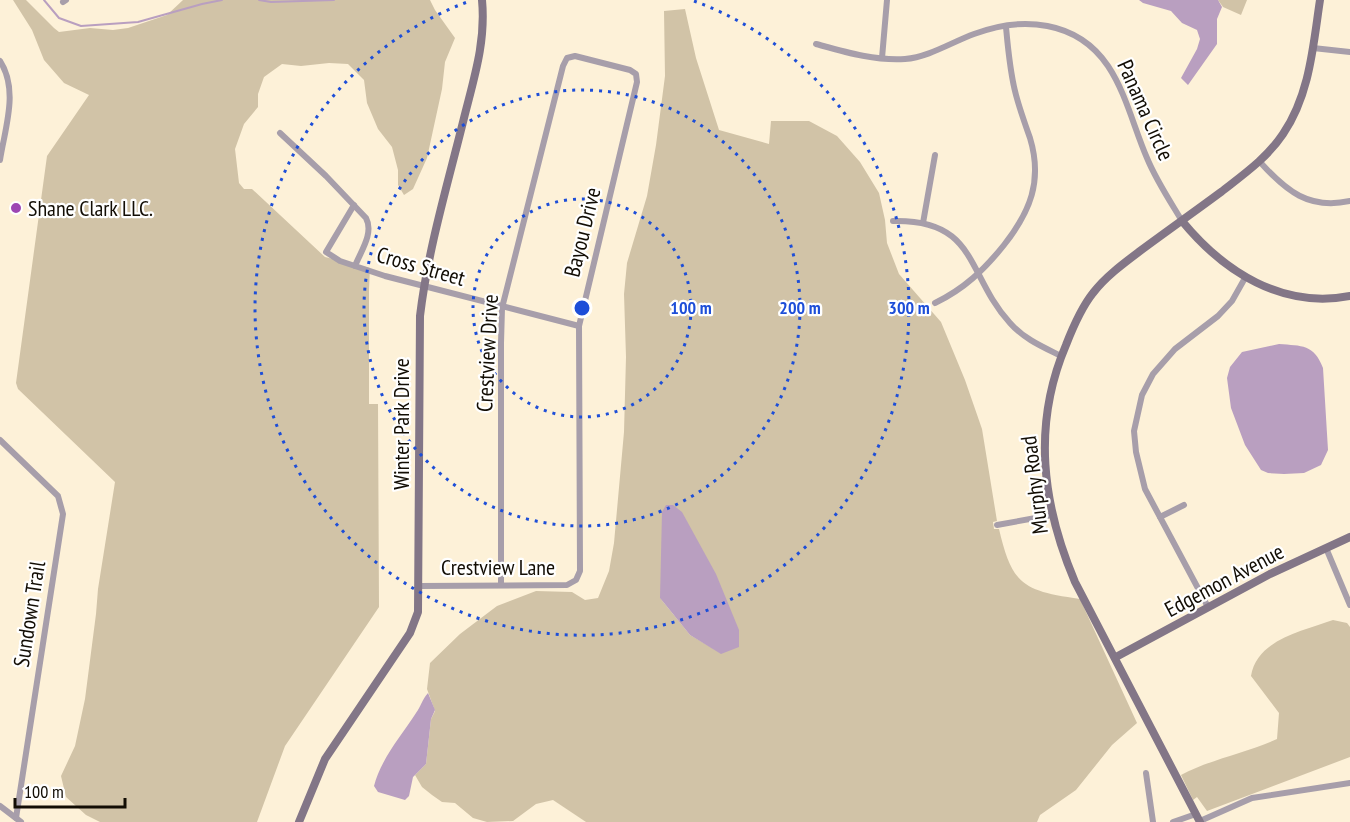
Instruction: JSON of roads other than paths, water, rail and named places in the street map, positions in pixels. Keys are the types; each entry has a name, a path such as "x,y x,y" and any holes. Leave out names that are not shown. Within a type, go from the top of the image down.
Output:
{"street":[{"name":"Winter Park Drive","path":"299,822 326,759 410,633 418,612 419,351 423,286 483,39 482,0"},
{"path":"882,58 886,0"},
{"name":"Murphy Road","path":"1199,819 1075,582 1061,550 1052,515 1047,478 1045,422 1048,400 1061,356 1076,321 1092,293 1138,252 1260,162 1283,134 1297,110 1306,87 1320,0"},
{"name":"Panama Circle","path":"816,44 882,58 907,58 933,52 976,33 1005,27 1028,25 1057,27 1069,31 1098,52 1116,77 1147,160 1182,221"},
{"path":"935,303 956,293 978,275 1014,232 1033,194 1035,180 1030,139 1015,92 1005,27"},
{"path":"1313,48 1350,52"},
{"name":"Bayou Drive","path":"567,58 575,56 630,70 636,74 637,82 579,326 580,571 576,580"},
{"name":"Crestview Drive","path":"501,585 502,308 567,58"},
{"path":"0,62 9,77 10,92 0,160"},
{"path":"279,133 326,176 369,223 369,232 355,266"},
{"path":"923,223 935,155"},
{"path":"1260,162 1280,184 1304,198 1322,203 1338,204 1350,201"},
{"name":"Cross Street","path":"354,205 326,252 340,261 502,308 579,326"},
{"path":"893,221 923,223 954,237 967,251 978,275 1011,324 1031,341 1061,356"},
{"path":"1182,221 1198,241 1245,278 1281,293 1304,298 1350,296"},
{"path":"1208,607 1145,489 1136,452 1134,431 1142,395 1153,374 1193,334 1218,316 1232,300 1245,278"},
{"name":"Sundown Trail","path":"0,440 58,496 63,514 19,820"},
{"path":"1160,517 1184,505"},
{"path":"997,525 1052,515"},
{"name":"Edgemon Avenue","path":"1116,657 1270,574 1350,537"},
{"path":"1326,548 1350,605"},
{"name":"Crestview Lane","path":"419,586 567,585 576,580"},
{"path":"1146,773 1153,822"},
{"path":"1173,822 1199,819 1252,798 1350,783"},
{"path":"0,806 19,820"}],"waterway":[{"path":"44,0 59,18 81,26 138,22 222,0"},
{"path":"259,0 271,2 334,0"}],"place":[{"name":"Shane Clark LLC.","path":"16,208"}]}
